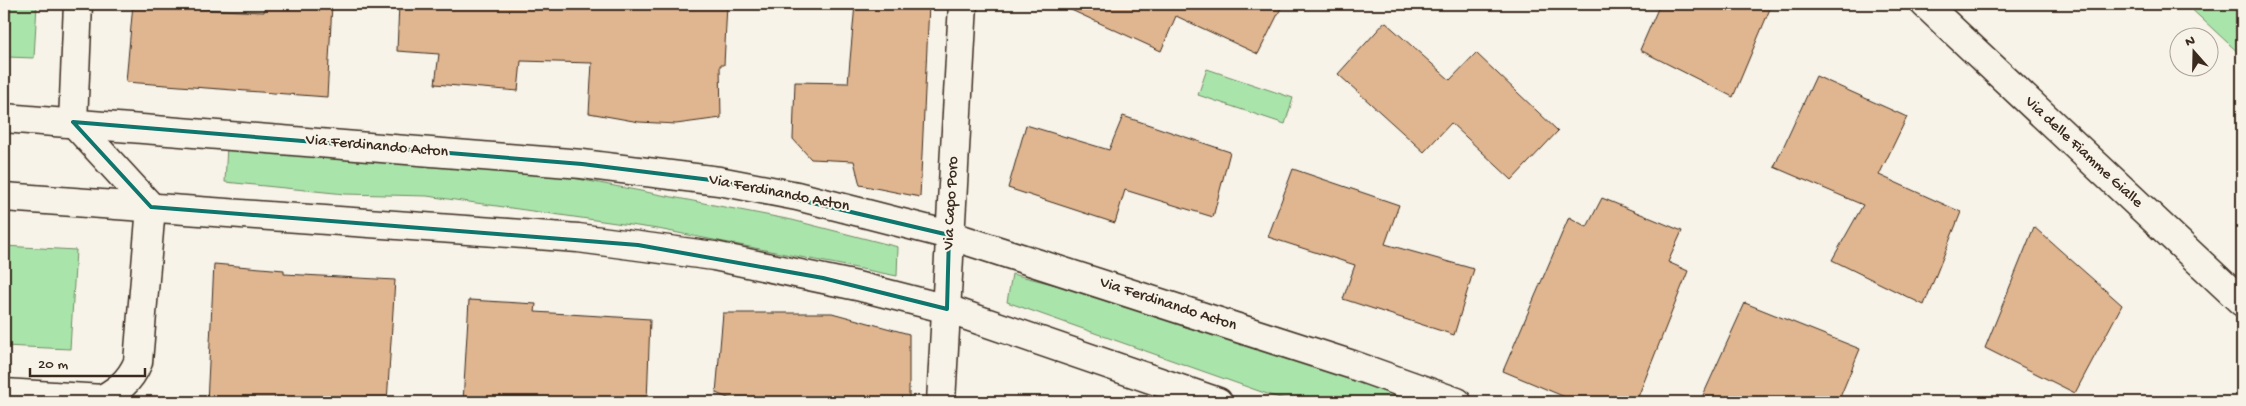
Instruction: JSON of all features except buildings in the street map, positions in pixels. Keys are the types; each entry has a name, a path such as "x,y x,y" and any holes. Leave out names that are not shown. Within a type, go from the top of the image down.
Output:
{"street":[{"path":"4,393 103,401 133,374 138,362 151,206 72,122 78,4"},
{"name":"Via Capo Poro","path":"941,402 963,4"},
{"name":"Via delle Fiamme Gialle","path":"1925,4 2242,302"},
{"name":"Via Ferdinando Acton","path":"4,118 582,164 676,175 797,196 950,235 1353,365 1457,402"},
{"path":"4,197 578,238 714,256 823,278 947,309 1218,402"}],"highlighted area":[{"path":"73,122 582,164 719,181 949,235 947,309 823,278 638,245 151,207"}],"green space":[{"path":"11,4 37,4 34,58 7,57"},
{"path":"2186,4 2242,4 2242,56 2218,34 2218,28 2212,28"},
{"path":"1207,69 1293,98 1285,124 1198,95"},
{"path":"227,146 531,170 792,220 898,247 897,276 658,229 427,196 345,194 225,182"},
{"path":"4,246 76,250 70,349 4,346"},
{"path":"1012,274 1085,292 1422,402 1296,402 1273,396 1007,302"}]}
